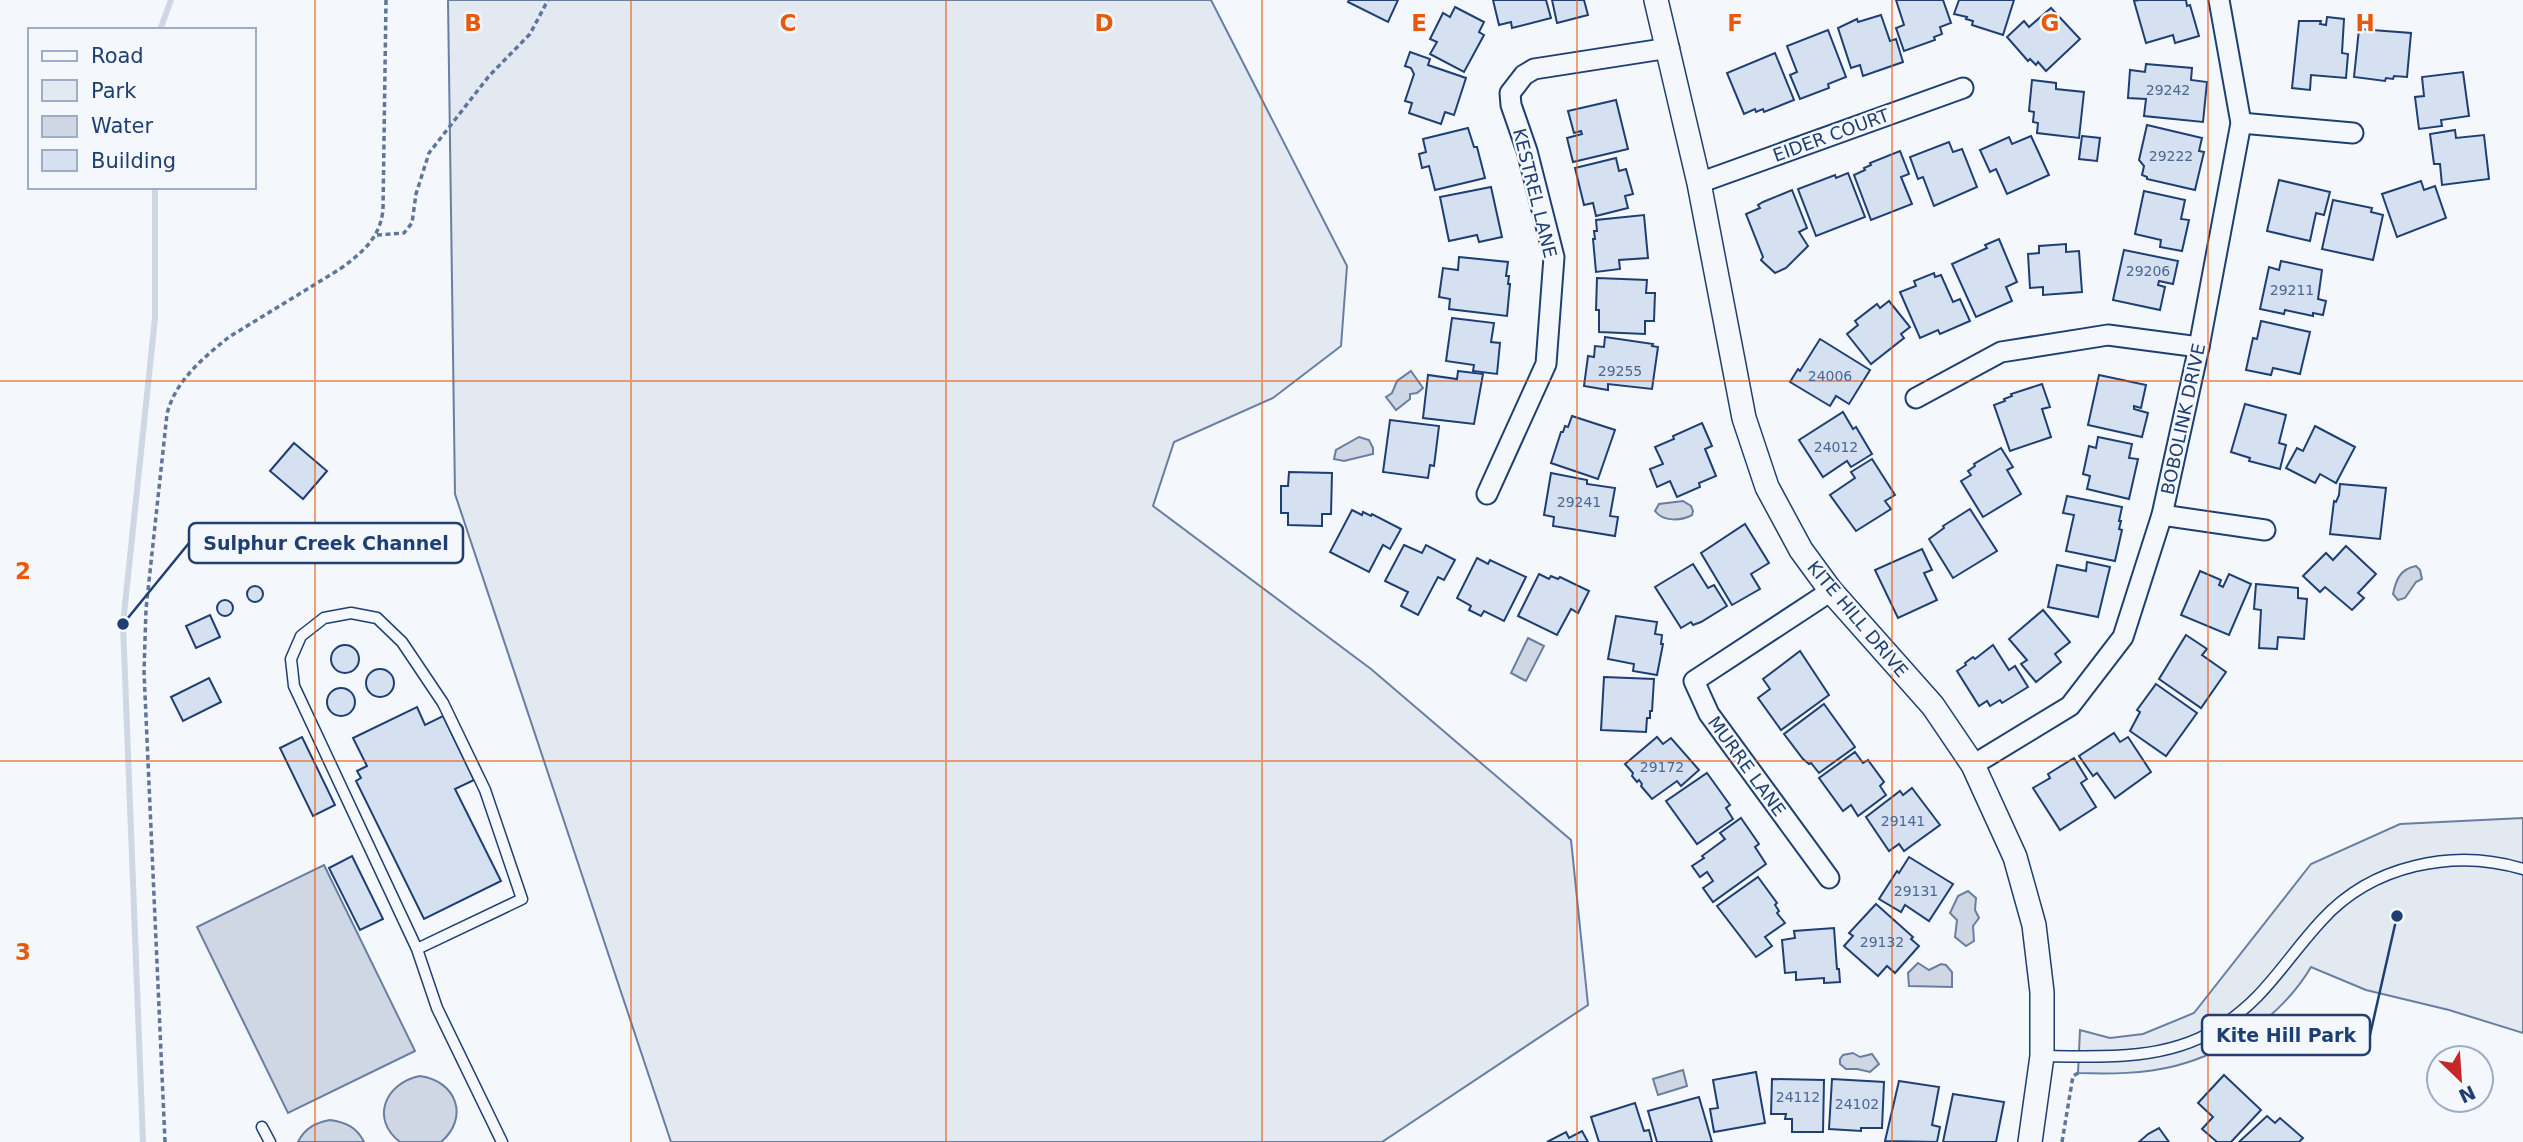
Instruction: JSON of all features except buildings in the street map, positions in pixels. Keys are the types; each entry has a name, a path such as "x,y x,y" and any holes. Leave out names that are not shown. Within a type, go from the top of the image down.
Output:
{"street":[{"name":"KITE HILL DRIVE","path":"1656,0 1699,183 1744,418 1768,487 1801,550 1830,591 1933,706 1973,765 2015,857 2034,925 2042,992 2042,1056 2029,1142"},
{"name":"BOBOLINK DRIVE","path":"1973,765 2070,706 2123,637 2162,515 2199,347 2241,123 2218,0"},
{"name":"KESTREL LANE","path":"1487,494 1546,364 1554,257 1527,151 1511,105 1510,93 1524,75 1534,69 1669,48"},
{"name":"EIDER COURT","path":"1699,183 1963,88"},
{"path":"2241,123 2353,133"},
{"path":"1916,398 2001,352 2108,335 2199,347"},
{"path":"2162,515 2265,530"},
{"name":"MURRE LANE","path":"1829,878 1709,714 1694,681 1830,591"}],"lane":[{"path":"417,949 522,899 485,790 443,703 402,642 376,618 351,613 324,618 301,636 291,659 294,686 417,949 437,1008 502,1142"},
{"path":"2042,1056 2115,1057 2173,1047 2212,1032 2249,1007 2281,972 2321,920 2348,895 2376,879 2416,866 2456,859 2505,863 2523,869"},
{"path":"262,1127 270,1142"}],"path":[{"path":"165,1142 144,662 146,608 170,402 187,376 214,349 340,269 357,256 377,234 383,210 386,0"},
{"path":"377,234 404,233 412,223 416,194 429,153 489,76 530,34 548,0"},
{"path":"2062,1142 2073,1076 2081,1071 2081,1057"}],"green space":[{"path":"448,0 1211,0 1347,266 1341,346 1273,398 1174,442 1153,506 1371,669 1571,840 1588,1005 1382,1142 671,1142 455,494"},
{"path":"2523,818 2523,1033 2449,1010 2366,990 2311,967 2299,985 2269,1016 2252,1030 2215,1052 2151,1071 2078,1073 2080,1030 2110,1038 2143,1034 2194,1013 2311,864 2400,824"}],"water":[{"path":"1411,371 1423,388 1410,394 1410,399 1396,410 1386,397 1392,393 1397,381"},
{"path":"1359,437 1369,440 1373,454 1344,461 1334,459 1336,450"},
{"path":"1683,501 1691,506 1692,515 1672,519 1658,515 1655,511 1659,504"},
{"path":"2416,566 2422,579 2416,582 2405,598 2398,600 2393,594 2397,580 2402,572"},
{"path":"1528,638 1544,646 1526,681 1511,673"},
{"path":"324,865 415,1051 288,1113 197,927"},
{"path":"1968,891 1976,898 1975,910 1979,918 1973,926 1974,941 1966,946 1955,937 1957,920 1950,913 1958,896"},
{"path":"1918,963 1929,970 1941,964 1946,965 1952,972 1952,987 1909,986 1908,973"},
{"path":"1853,1053 1860,1057 1872,1054 1879,1064 1870,1072 1846,1069 1840,1064 1840,1059 1843,1055"},
{"path":"1683,1070 1687,1086 1658,1095 1653,1079"},
{"path":"420,1076 443,1085 455,1102 455,1122 441,1142 400,1142 386,1123 384,1113 390,1094 408,1080"},
{"path":"330,1120 350,1126 364,1142 298,1142 311,1127"}],"waterway":[{"path":"161,28 171,0"},
{"path":"143,1142 123,624 155,318 155,189"}],"place":[{"name":"Sulphur Creek Channel","path":"123,624"},
{"name":"Kite Hill Park","path":"2397,916"}]}
